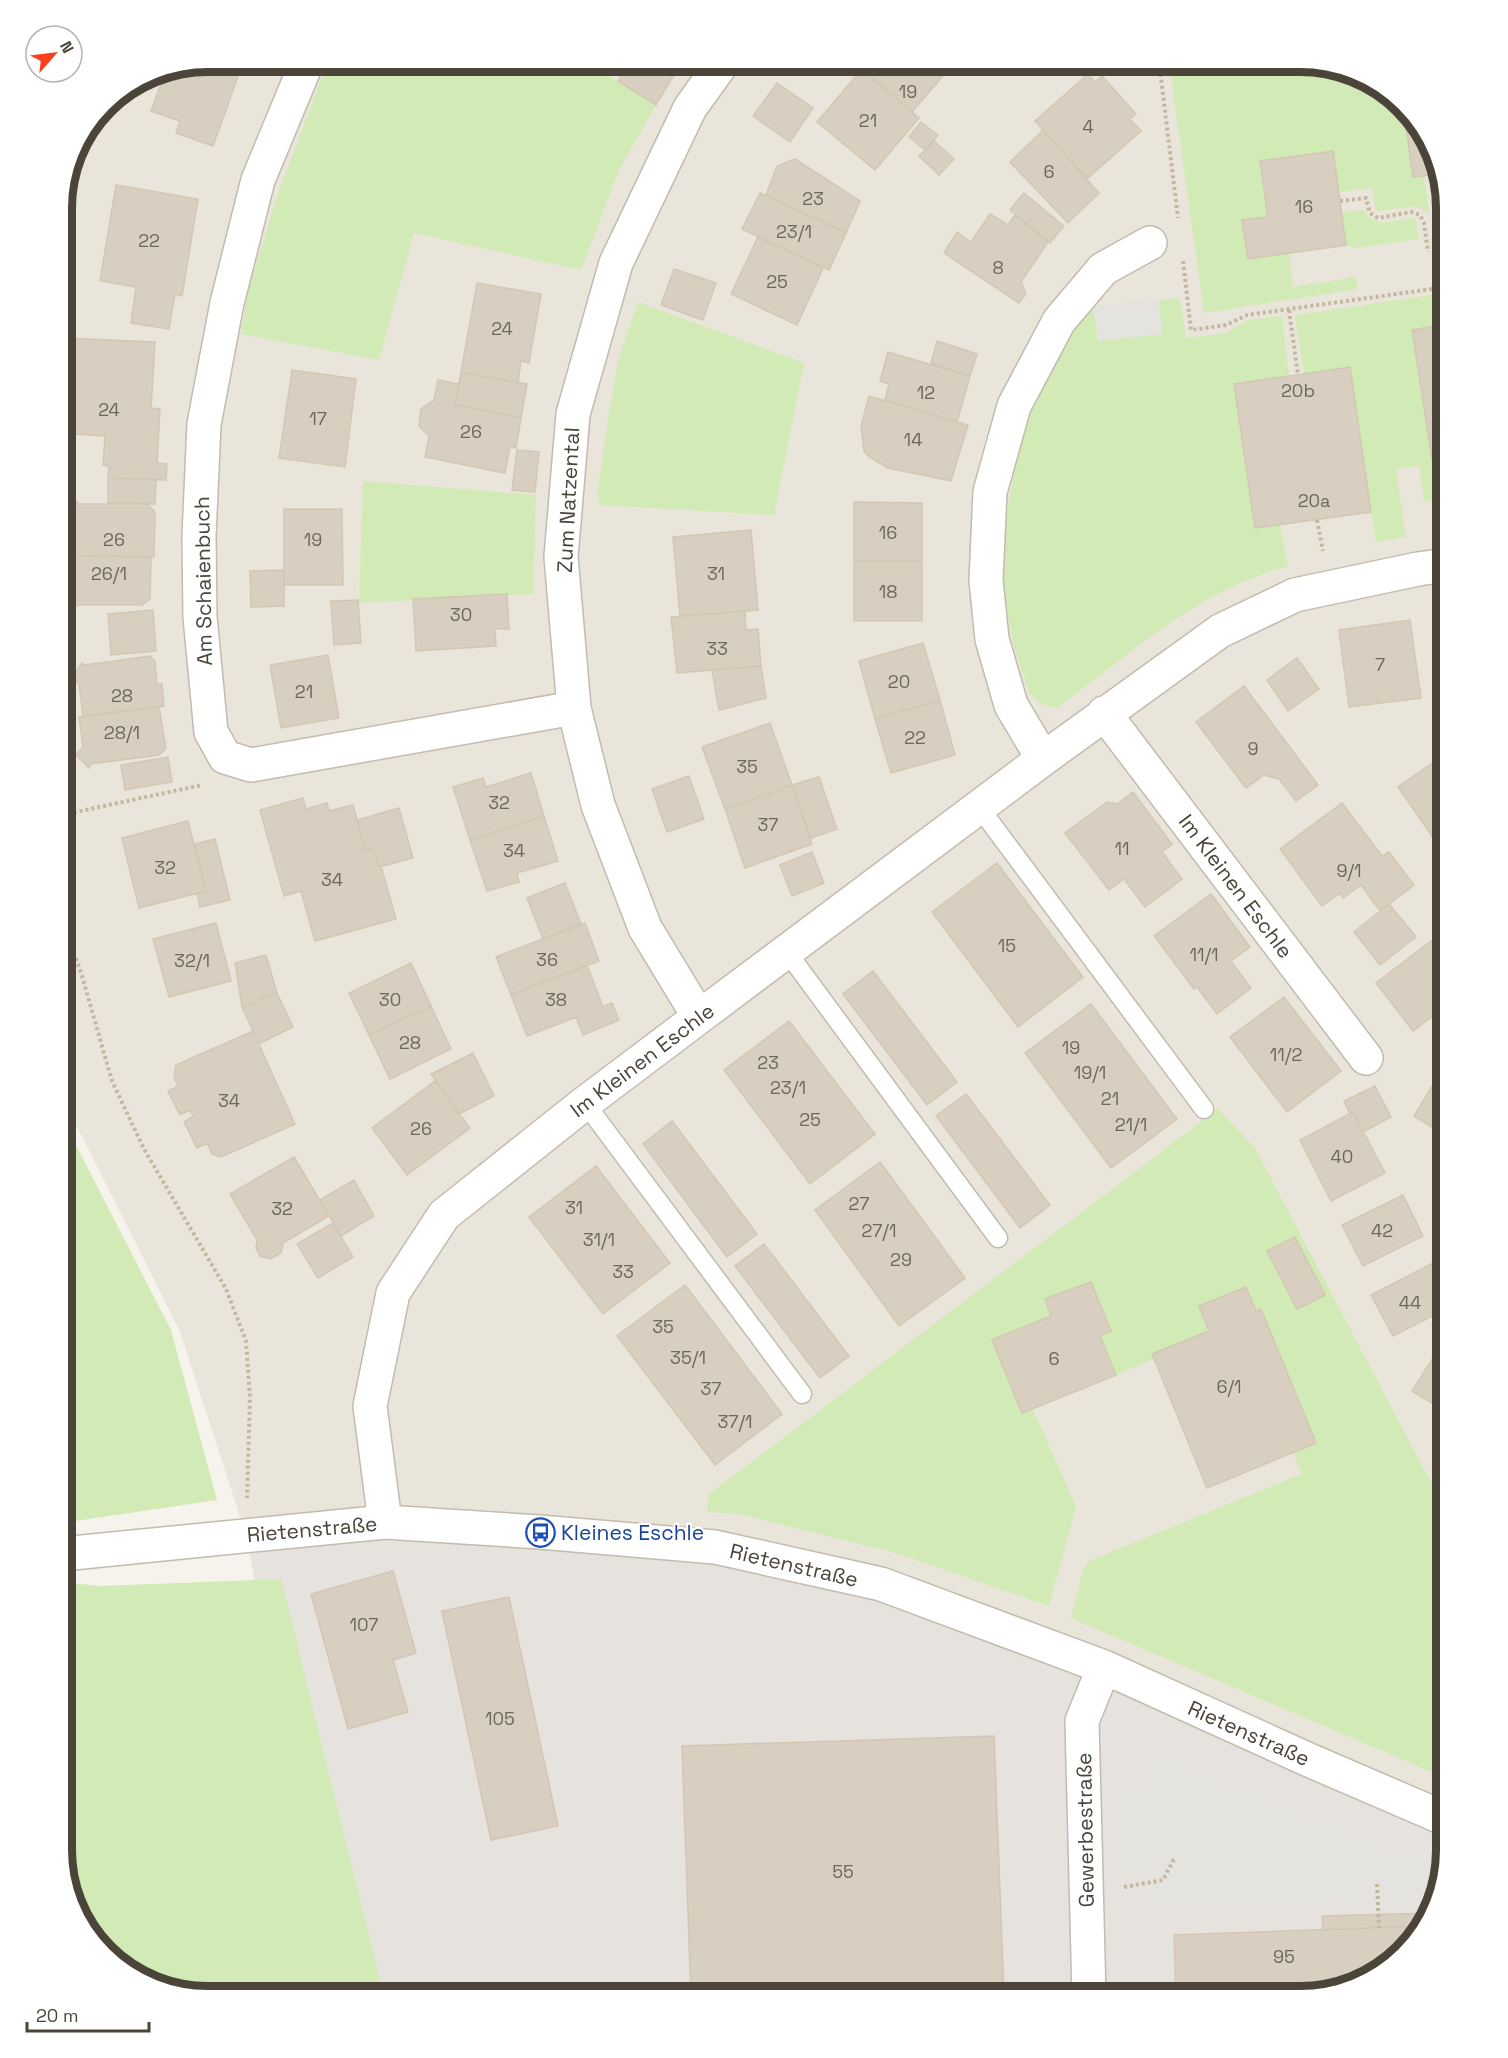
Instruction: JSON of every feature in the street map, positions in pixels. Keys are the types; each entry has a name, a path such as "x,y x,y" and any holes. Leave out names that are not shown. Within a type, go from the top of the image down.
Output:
{"street":[{"name":"Am Schaienbuch","path":"225,757 211,732 200,618 198,536 204,424 227,303 258,180 303,72"},
{"name":"Zum Natzental","path":"699,1017 645,928 598,805 574,708 561,557 573,414 616,263 690,108 716,72"},
{"path":"1043,759 1011,705 992,639 986,580 990,492 1014,406 1059,321 1103,269 1150,243"},
{"name":"Im Kleinen Eschle","path":"385,1522 369,1406 393,1293 444,1215 585,1103 699,1017 1043,759 1220,631 1295,595 1436,566"},
{"path":"225,757 251,765 574,708"},
{"name":"Im Kleinen Eschle","path":"1104,714 1366,1059"},
{"name":"Rietenstraße","path":"72,1553 385,1522 715,1547 881,1584 1104,1667 1436,1815"},
{"name":"Gewerbestraße","path":"1089,1986 1082,1721 1104,1667"}],"lane":[{"path":"979,807 1204,1109"},
{"path":"788,952 998,1238"},
{"path":"585,1103 802,1394"}],"path":[{"path":"1160,72 1179,222"},
{"path":"1340,201 1365,198 1370,213 1378,218 1411,212 1420,215 1424,223 1428,252"},
{"path":"1182,255 1191,330 1226,325 1247,315 1436,288"},
{"path":"1289,310 1298,375"},
{"path":"1317,520 1322,543"},
{"path":"72,813 204,785 225,757"},
{"path":"72,949 80,969 112,1081 144,1149 226,1288 246,1341 250,1397 246,1535"},
{"path":"1117,1889 1163,1880 1174,1859"},
{"path":"1377,1884 1379,1928"}],"shaded area":[{"name":"Kleines Eschle","path":"208,72 1309,72 1352,82 1383,100 1396,112 1408,125 1426,156 1435,191 1436,208 1436,1811 246,1535 179,1329 72,1117 72,199 82,156 100,125 118,106 140,90 165,79"},
{"path":"1158,300 1163,334 1098,341 1093,306"},
{"path":"246,1535 715,1547 1104,1667 1436,1815 1435,1867 1431,1885 1426,1902 1408,1933 1383,1958 1368,1968 1352,1976 1317,1985 332,1986"},
{"path":"1175,1761 1328,1822 1435,1868 1424,1906 1148,1903 1144,1869 1115,1870 1115,1796 1149,1793 1148,1765"}],"green space":[{"path":"324,72 602,72 656,105 619,170 581,270 414,233 379,360 241,334 249,286 280,188"},
{"path":"1170,72 1309,72 1352,82 1383,100 1405,122 1413,176 1424,175 1429,214 1417,206 1376,211 1372,188 1339,192 1333,151 1260,161 1268,217 1242,221 1289,253 1293,287 1356,277 1357,289 1204,313"},
{"path":"1363,210 1374,221 1386,223 1414,218 1419,239 1354,248 1346,245 1341,212"},
{"path":"1436,294 1436,326 1412,330 1434,470 1436,470 1436,503 1435,499 1424,502 1419,466 1396,469 1406,537 1376,542 1350,368 1304,374 1295,315"},
{"path":"1180,298 1186,338 1226,333 1248,320 1282,316 1289,376 1234,385 1255,528 1280,525 1288,566 1224,590 1195,607 1138,646 1057,708 1041,704 1029,692 1014,646 1003,592 1005,523 1018,451 1041,383 1080,318 1093,306 1098,340 1163,334 1158,300"},
{"path":"638,302 804,363 774,515 599,505 598,489 619,357"},
{"path":"363,481 536,495 533,594 359,603"},
{"path":"1218,1109 1255,1148 1429,1479 1436,1484 1436,1774 1071,1618 1083,1570 1089,1561 1302,1474 1293,1453 1316,1443 1261,1309 1256,1311 1246,1287 1199,1306 1209,1331 1152,1354 1154,1359 1116,1375 1100,1336 1111,1331 1091,1282 1045,1299 1051,1316 993,1340 1022,1413 1033,1409 1076,1507 1049,1606 896,1553 739,1514 707,1512 708,1495","holes":["1295,1237 1325,1294 1297,1309 1268,1251"]},
{"path":"72,1137 171,1330 217,1500 72,1522"},
{"path":"281,1579 382,1986 199,1986 182,1983 165,1979 140,1968 125,1958 100,1933 82,1902 73,1867 72,1583 100,1586"}],"building":[{"path":"240,72 213,146 176,133 180,121 151,111 162,80 191,73"},
{"path":"624,72 676,72 656,105 618,81"},
{"path":"859,72 865,72 919,118 875,170 817,122"},
{"path":"865,72 946,72 912,112"},
{"path":"1088,74 1095,82 1102,76 1136,114 1130,119 1141,131 1087,179 1035,121"},
{"path":"777,83 813,108 790,142 753,116"},
{"path":"921,122 938,135 925,150 909,137"},
{"path":"1405,122 1426,156 1431,175 1413,177"},
{"path":"1043,130 1099,193 1068,223 1010,162"},
{"path":"934,141 954,159 939,175 919,156"},
{"path":"1333,151 1346,245 1248,259 1242,220 1268,217 1260,161"},
{"path":"795,159 860,201 846,233 766,195 777,166"},
{"path":"116,185 198,199 182,296 175,294 169,329 131,323 136,287 100,281"},
{"path":"760,193 846,233 829,270 742,229"},
{"path":"1024,193 1064,226 1050,243 1010,210"},
{"path":"990,214 1008,225 1015,215 1048,242 1021,282 1026,294 1019,303 944,253 957,232 971,242"},
{"path":"758,237 823,268 797,325 731,294"},
{"path":"674,269 716,283 703,320 661,305"},
{"path":"477,283 541,294 529,363 521,361 518,383 461,372"},
{"path":"1436,326 1436,471 1434,471 1412,330"},
{"path":"72,338 155,342 151,408 160,409 157,463 167,464 166,480 108,478 109,466 103,465 105,436 75,434 76,430 72,430"},
{"path":"937,341 977,354 970,376 931,363"},
{"path":"888,352 970,376 957,422 885,400 889,384 880,381"},
{"path":"1350,367 1371,512 1255,528 1234,384"},
{"path":"292,370 356,379 345,467 279,458"},
{"path":"461,372 527,384 521,418 455,405"},
{"path":"438,380 459,384 455,405 521,418 516,448 510,447 505,473 425,457 429,436 419,426 421,409 434,400"},
{"path":"869,396 968,425 951,481 888,468 869,457 864,451 861,426"},
{"path":"517,450 539,452 535,492 512,490"},
{"path":"108,478 156,480 155,504 108,503"},
{"path":"76,501 79,504 147,504 155,512 154,557 73,556 72,506"},
{"path":"854,502 922,503 922,561 854,561"},
{"path":"284,509 342,509 343,585 284,585"},
{"path":"751,530 758,610 680,616 673,537"},
{"path":"72,556 151,557 150,599 142,605 78,605 74,608 72,606"},
{"path":"854,561 922,561 922,621 854,621"},
{"path":"284,570 284,606 251,607 250,571"},
{"path":"507,594 509,629 495,629 496,646 416,651 413,599"},
{"path":"358,600 361,643 334,645 331,601"},
{"path":"153,610 156,651 111,655 108,614"},
{"path":"745,611 746,630 758,629 761,666 677,673 671,617"},
{"path":"1410,620 1421,698 1349,707 1339,630"},
{"path":"923,643 940,700 875,719 859,661"},
{"path":"328,655 339,718 281,728 270,665"},
{"path":"150,656 155,661 157,684 162,684 164,706 83,716 79,684 72,677 82,663 85,665"},
{"path":"1297,658 1319,689 1288,711 1267,680"},
{"path":"761,666 766,698 719,710 712,670"},
{"path":"1244,686 1318,785 1296,801 1279,779 1264,775 1246,788 1196,722"},
{"path":"940,700 955,755 891,773 875,719"},
{"path":"159,707 166,748 159,755 91,764 89,768 76,755 83,747 79,717"},
{"path":"770,723 792,785 725,809 702,747"},
{"path":"168,757 172,782 125,790 121,765"},
{"path":"1436,761 1436,842 1398,787"},
{"path":"531,773 544,816 470,840 453,787 483,778 486,787"},
{"path":"689,776 704,819 667,832 652,789"},
{"path":"819,777 837,829 811,838 792,785"},
{"path":"792,785 812,844 745,868 725,809"},
{"path":"1133,792 1172,844 1162,852 1182,879 1145,907 1124,879 1109,890 1065,833 1107,802 1117,804"},
{"path":"303,798 306,809 327,803 329,811 353,805 365,850 373,848 379,867 381,866 396,919 315,941 301,891 284,896 260,810"},
{"path":"1342,803 1382,856 1389,852 1414,885 1380,911 1361,885 1343,898 1340,893 1322,906 1280,849"},
{"path":"399,808 413,858 379,867 373,848 365,850 357,820"},
{"path":"544,816 558,861 517,873 519,882 487,891 470,840"},
{"path":"188,821 206,891 139,908 122,838"},
{"path":"215,839 230,900 200,907 197,893 206,891 195,844"},
{"path":"812,852 824,883 792,896 780,865"},
{"path":"997,863 1083,977 1018,1027 932,912"},
{"path":"565,883 581,924 543,939 527,898"},
{"path":"1211,894 1250,947 1231,961 1251,988 1217,1014 1197,987 1194,989 1154,936"},
{"path":"1389,904 1416,937 1380,965 1354,932"},
{"path":"216,923 231,981 169,997 153,939"},
{"path":"585,923 599,961 511,995 496,957"},
{"path":"1436,937 1436,1014 1413,1031 1376,983"},
{"path":"266,955 277,993 242,1007 235,963"},
{"path":"411,963 431,1006 369,1035 349,993"},
{"path":"587,965 603,1007 612,1003 619,1020 583,1035 576,1017 527,1036 511,995"},
{"path":"873,971 957,1082 927,1105 843,994"},
{"path":"277,993 293,1027 259,1044 242,1007"},
{"path":"1284,997 1341,1071 1287,1112 1230,1037"},
{"path":"1091,1004 1177,1119 1111,1168 1025,1053"},
{"path":"431,1006 451,1049 390,1079 369,1035"},
{"path":"789,1021 875,1134 810,1184 724,1070"},
{"path":"253,1031 295,1124 221,1157 212,1154 207,1143 197,1148 184,1122 193,1116 190,1110 180,1115 168,1091 178,1086 174,1077 176,1065"},
{"path":"473,1053 494,1096 459,1114 431,1074"},
{"path":"1436,1080 1436,1130 1414,1116"},
{"path":"435,1081 470,1128 407,1175 372,1128"},
{"path":"1375,1086 1391,1117 1363,1132 1353,1112 1350,1114 1344,1101"},
{"path":"966,1094 1050,1205 1020,1228 936,1116"},
{"path":"1353,1112 1385,1173 1331,1201 1300,1140"},
{"path":"672,1121 757,1234 727,1257 643,1144"},
{"path":"294,1157 329,1216 283,1243 281,1253 270,1259 260,1256 256,1248 257,1240 230,1194"},
{"path":"880,1162 965,1278 899,1326 815,1210"},
{"path":"596,1166 670,1263 603,1314 529,1217"},
{"path":"354,1180 374,1216 341,1236 320,1200"},
{"path":"1403,1195 1423,1236 1363,1266 1342,1225"},
{"path":"333,1223 353,1257 318,1278 297,1244"},
{"path":"1295,1237 1325,1295 1297,1309 1267,1251"},
{"path":"764,1244 849,1356 820,1378 735,1266"},
{"path":"1433,1263 1436,1269 1436,1314 1393,1336 1371,1295"},
{"path":"1091,1282 1111,1331 1100,1336 1116,1375 1022,1413 992,1340 1051,1316 1045,1299"},
{"path":"685,1285 782,1414 715,1465 617,1336"},
{"path":"1246,1287 1256,1311 1261,1309 1316,1443 1207,1488 1152,1354 1209,1331 1199,1306"},
{"path":"1436,1353 1436,1406 1412,1391"},
{"path":"393,1571 416,1653 393,1660 408,1712 348,1729 311,1594"},
{"path":"509,1597 558,1826 491,1840 442,1611"},
{"path":"994,1736 1004,1986 691,1986 682,1746"},
{"path":"1420,1913 1412,1926 1323,1930 1322,1916"},
{"path":"1412,1926 1396,1946 1368,1968 1335,1981 1300,1986 1176,1986 1174,1935"}],"place":[{"name":"Kleines Eschle","path":"540,1532"}]}
